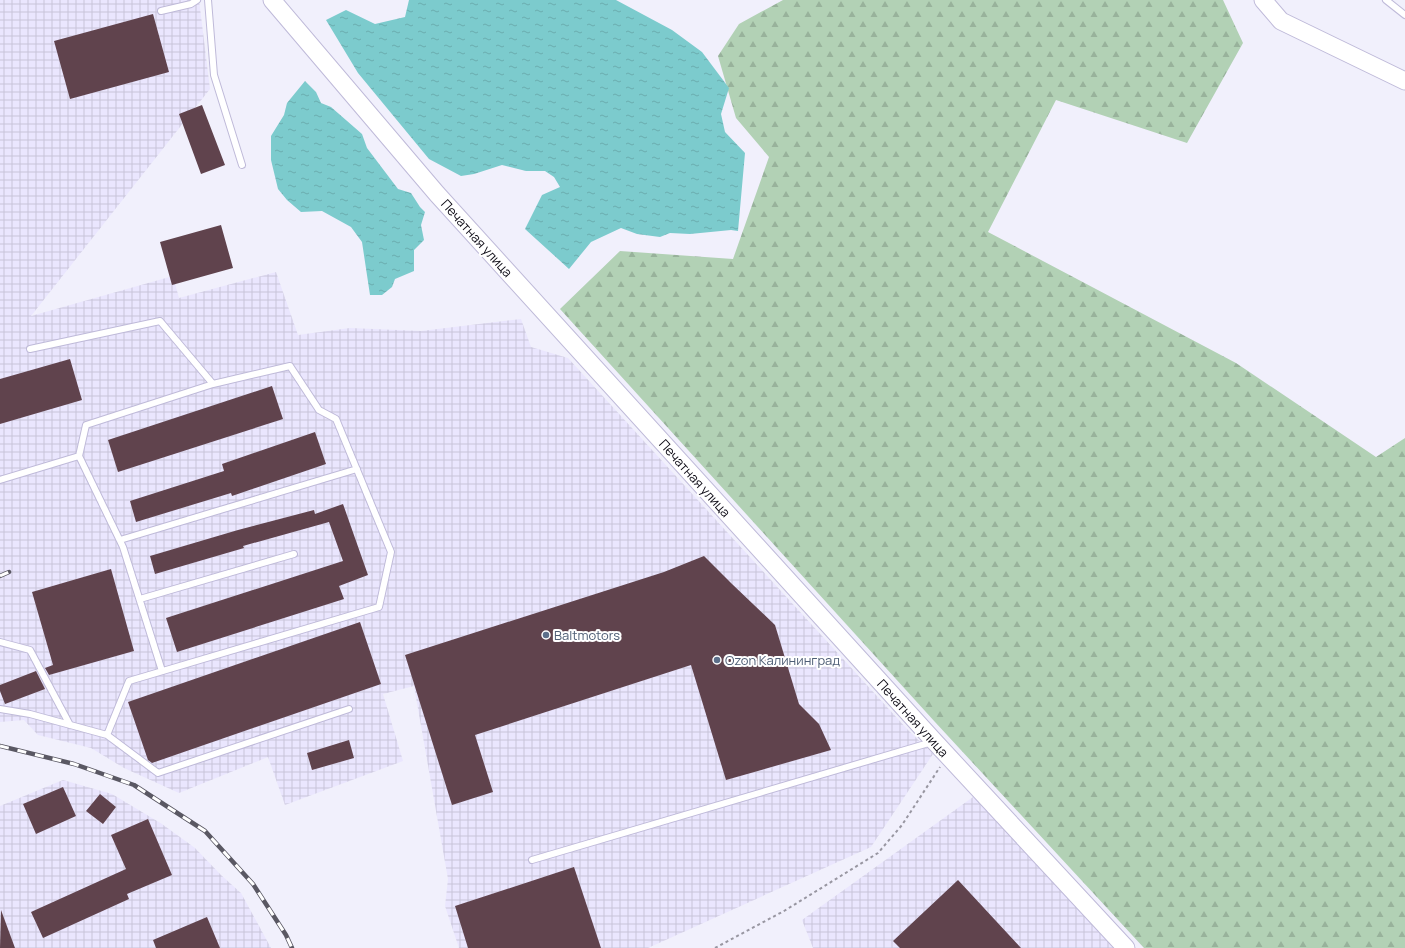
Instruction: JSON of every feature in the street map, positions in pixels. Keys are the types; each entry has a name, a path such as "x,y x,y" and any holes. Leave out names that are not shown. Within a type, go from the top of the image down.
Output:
{"street":[{"name":"Печатная улица","path":"272,0 437,194 947,756 1126,948"},
{"path":"1263,0 1282,21 1405,81"}],"lane":[{"path":"161,11 190,4 197,0"},
{"path":"208,0 214,75 242,165"},
{"path":"1386,0 1405,16"},
{"path":"30,349 160,320 214,384"},
{"path":"107,735 129,681 379,607 391,552 336,419 319,410 290,366 214,384 86,425 79,456 124,547 162,671"},
{"path":"0,480 79,456"},
{"path":"120,540 357,469"},
{"path":"140,599 294,554"},
{"path":"0,642 30,650 70,725"},
{"path":"0,709 30,714 107,735 158,773 349,709"},
{"path":"532,860 934,741"}],"path":[{"path":"715,948 784,911 878,853 902,825 947,756"}],"shaded area":[{"path":"0,0 199,0 210,89 31,316 173,276 179,298 276,272 298,335 350,328 421,331 521,319 531,347 568,358 908,730 933,754 871,847 648,948 459,948 445,906 448,879 414,686 383,694 403,761 285,805 268,757 179,793 124,768 91,748 38,735 24,720 0,722"},
{"path":"63,780 112,794 162,824 195,848 241,893 271,948 0,948 0,806"},
{"path":"980,792 1122,948 813,948 802,920"}],"green space":[{"path":"783,0 1223,0 1243,43 1187,143 1056,100 988,232 1236,363 1376,457 1405,438 1405,948 1144,948 935,722 560,309 620,251 733,259 769,157 736,118 718,56 739,24"}],"water":[{"path":"409,0 616,0 672,30 702,52 729,88 721,114 725,132 745,153 738,231 731,230 690,234 670,233 660,237 637,234 621,228 591,242 569,269 525,229 542,195 560,187 554,177 545,171 526,171 502,165 474,174 461,176 429,159 358,73 326,20 346,10 375,24 405,17"},
{"path":"305,81 316,92 321,103 331,107 362,134 367,148 398,189 411,193 425,212 421,225 424,240 414,250 414,271 395,279 392,287 382,295 370,295 362,242 351,227 322,211 301,212 287,200 278,189 271,160 271,136 284,115 287,103"}],"building":[{"path":"153,14 169,72 70,99 54,41"},
{"path":"202,105 225,165 201,174 179,114"},
{"path":"221,225 233,268 172,285 160,242"},
{"path":"70,359 82,400 0,424 0,379"},
{"path":"272,386 283,419 118,472 108,440"},
{"path":"315,432 326,464 232,496 231,493 136,522 130,501 224,471 222,464"},
{"path":"343,504 368,575 339,586 344,599 177,652 166,618 343,561 329,522 243,546 244,548 155,574 150,556 238,530 314,510 315,514"},
{"path":"704,556 775,625 799,704 819,724 831,750 726,780 691,665 475,735 493,792 452,805 405,655 664,572"},
{"path":"111,569 134,651 49,675 45,668 53,665 32,592"},
{"path":"360,622 381,684 152,763 148,760 128,702"},
{"path":"36,671 45,689 5,704 0,691 0,685"},
{"path":"349,740 354,758 312,770 307,753"},
{"path":"63,787 76,816 36,834 23,804"},
{"path":"100,794 116,807 103,824 86,811"},
{"path":"148,819 172,875 127,894 129,899 43,938 31,912 126,869 111,835"},
{"path":"574,867 601,948 468,948 455,906"},
{"path":"958,880 1021,948 900,948 893,941"},
{"path":"1,910 15,948 0,948"},
{"path":"207,917 220,948 156,948 153,940"}],"railway":[{"path":"0,576 9,572"},
{"path":"0,746 74,764 134,785 205,831 253,884 286,935 292,948"}],"place":[{"name":"Baltmotors","path":"546,635"},
{"name":"Ozon Калининград","path":"717,660"}]}
